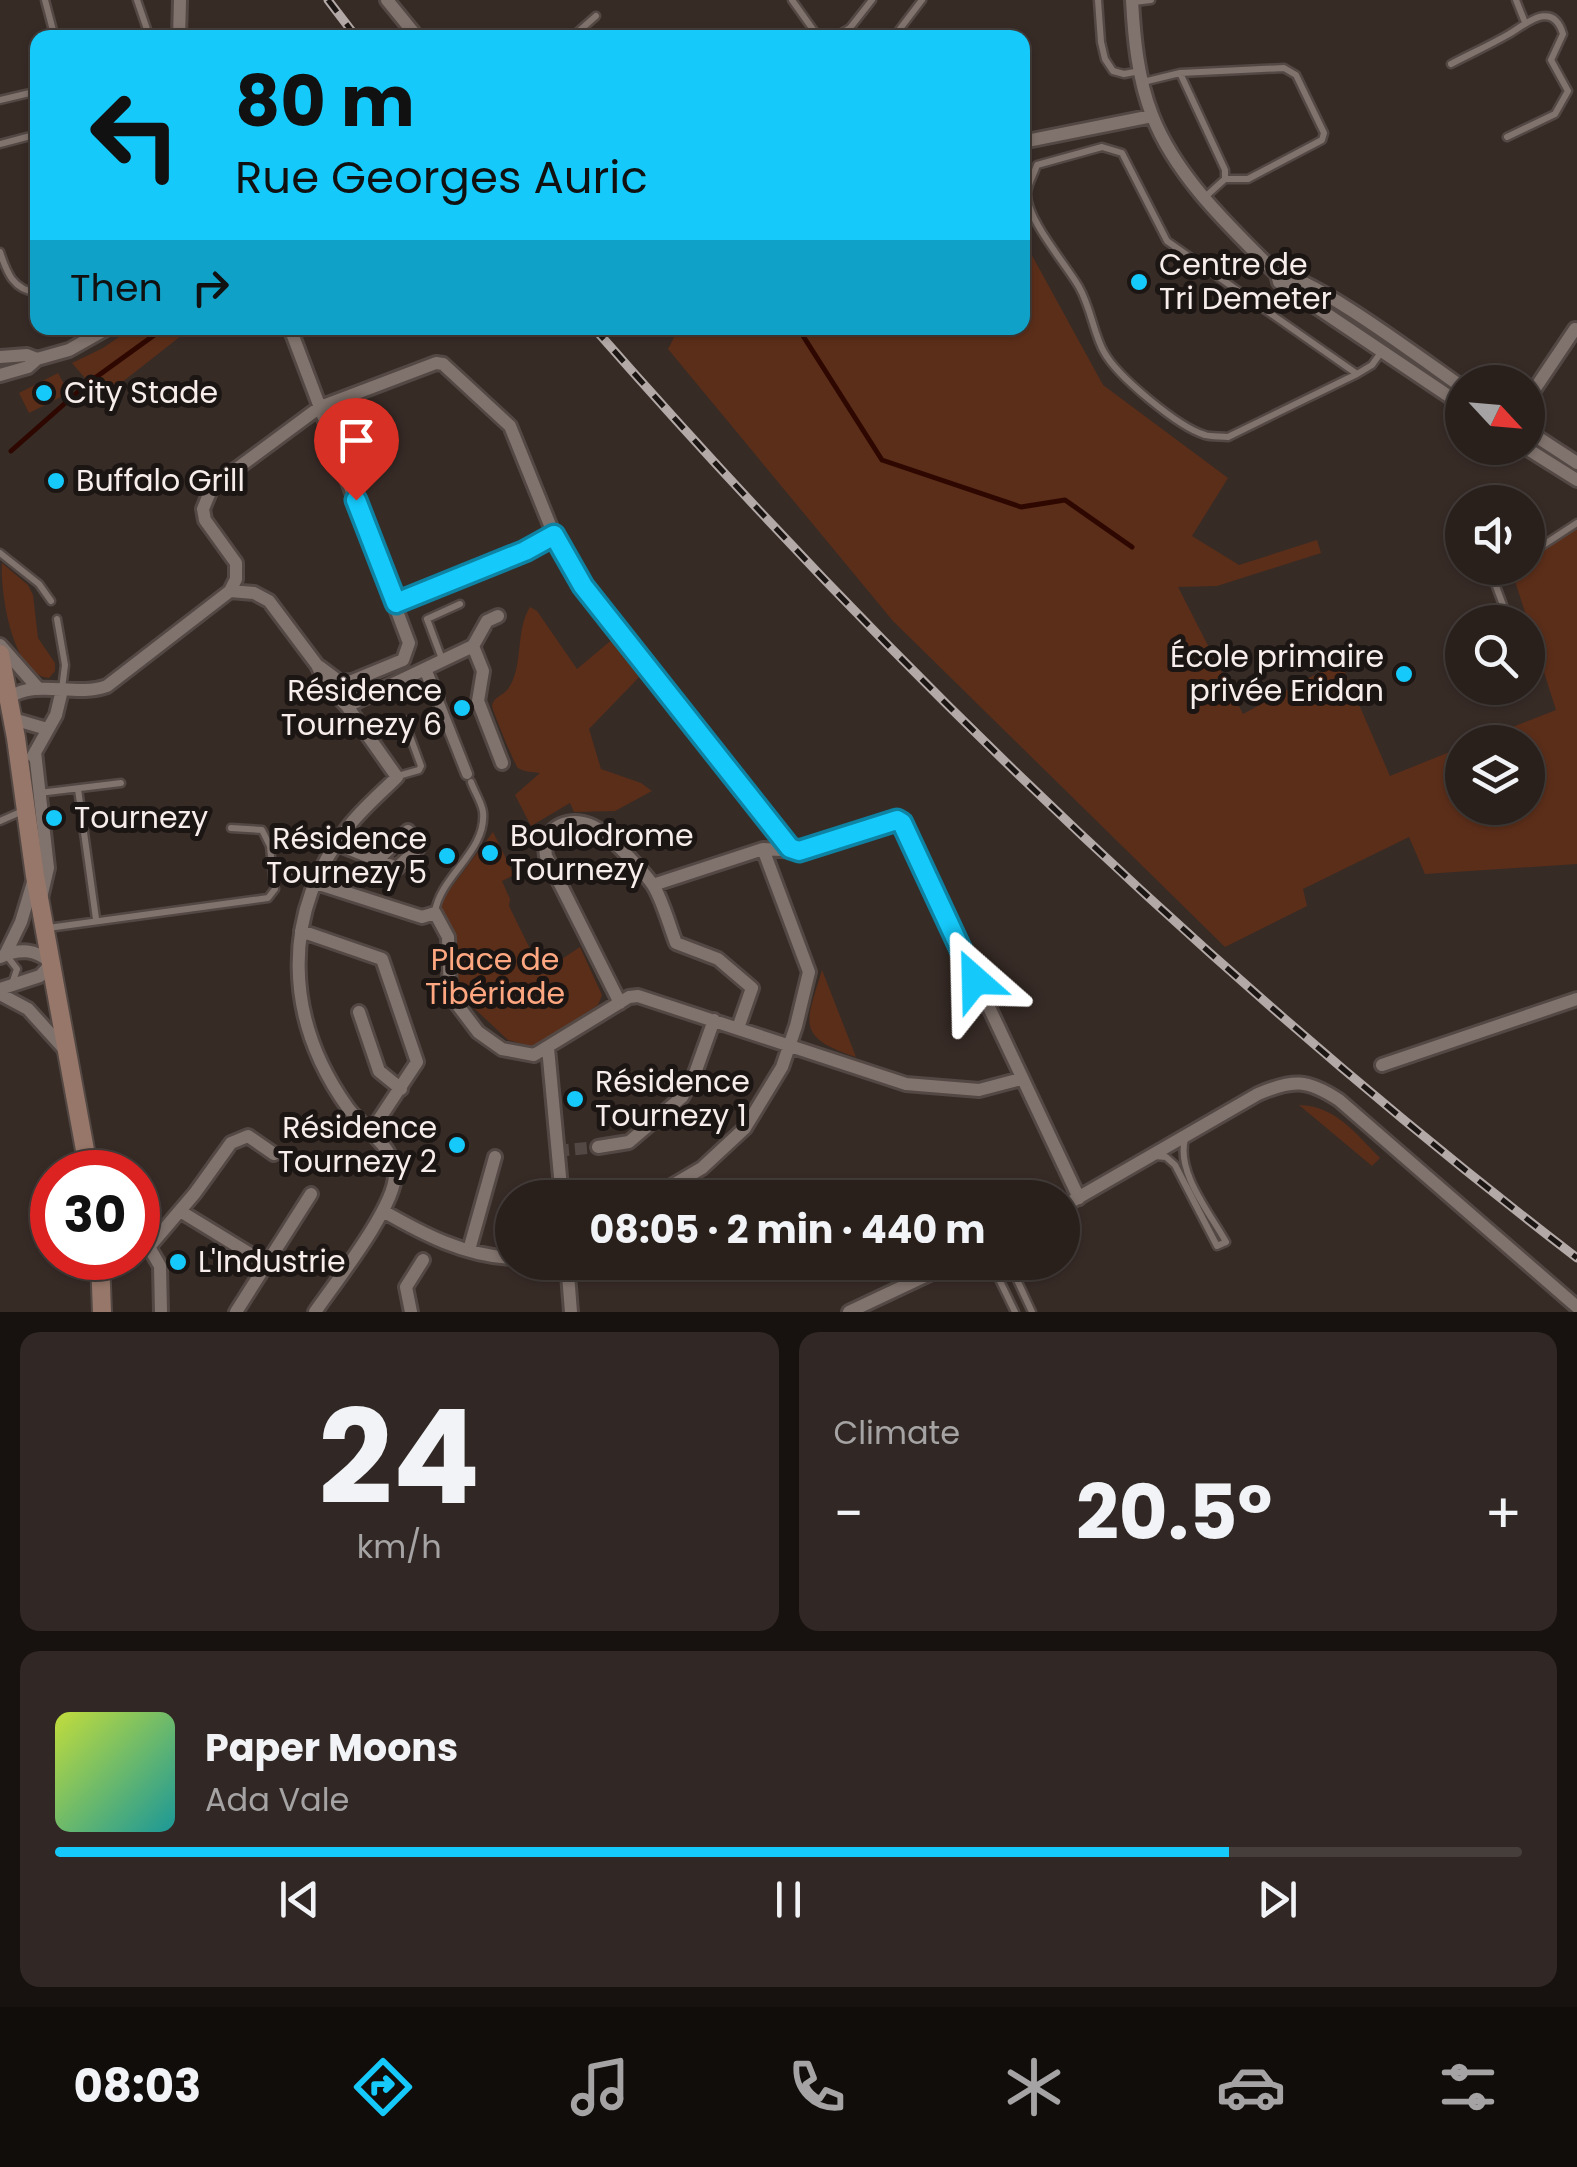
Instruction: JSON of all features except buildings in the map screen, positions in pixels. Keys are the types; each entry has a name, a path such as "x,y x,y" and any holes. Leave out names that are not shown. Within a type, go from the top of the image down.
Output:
{"main road":[{"path":"0,654 34,876 85,1150"},
{"path":"101,1280 102,1312"}],"street":[{"path":"179,30 180,0"},
{"path":"387,0 411,30"},
{"path":"1132,1 1134,42 1152,116 1183,171 1210,191 1277,274 1315,288 1445,392"},
{"path":"1030,140 1152,116"},
{"path":"1545,374 1576,328"},
{"path":"0,375 69,350 96,335"},
{"path":"293,335 409,644 403,660 352,681 340,682 316,665"},
{"path":"1386,345 1445,377"},
{"path":"0,357 28,355 37,359"},
{"path":"4,699 37,687 62,690 107,686 230,591 236,579 236,563 205,520 203,509 212,487 320,407 436,363 443,364 510,426 554,535 583,586 790,848"},
{"path":"1545,441 1577,463"},
{"path":"1545,460 1577,480"},
{"path":"396,603 525,551 554,535"},
{"path":"230,591 254,593 269,601 397,776 337,844 303,912 300,931 300,990 310,1038 350,1111 386,1148 393,1161 394,1187 384,1210 315,1312"},
{"path":"347,706 473,646 487,621 498,616"},
{"path":"0,645 37,687"},
{"path":"473,646 484,671 478,701 502,763"},
{"path":"424,669 469,778"},
{"path":"22,780 56,714 62,690"},
{"path":"12,719 47,729"},
{"path":"36,752 48,868 40,901"},
{"path":"653,885 763,849 799,851 897,820 902,823 1069,1180"},
{"path":"620,1003 546,856 544,846 554,826 564,822 596,827 653,885 676,944 718,959 752,988 738,1028"},
{"path":"337,844 377,860"},
{"path":"684,1180 734,1140 756,1113 782,1067 809,972 763,849"},
{"path":"3,956 21,922 34,876"},
{"path":"316,883 422,917 435,913 448,936 450,995 478,1032 502,1049 534,1055 629,997 648,997 906,1084 979,1090 1020,1079"},
{"path":"300,931 382,959 416,1062 370,1133"},
{"path":"3,956 31,951 52,962 40,976 4,989 66,1051"},
{"path":"1382,1066 1577,1000"},
{"path":"359,1012 378,1071 401,1089"},
{"path":"598,1147 629,1142 682,1097 694,1076 714,1020"},
{"path":"548,1048 560,1180"},
{"path":"1080,1197 1279,1086 1299,1082 1317,1086 1340,1100 1577,1307"},
{"path":"160,1231 180,1211 231,1143 248,1136 274,1154"},
{"path":"469,1250 495,1157"},
{"path":"236,1312 311,1194"},
{"path":"384,1210 425,1235 495,1255"},
{"path":"180,1211 265,1263"},
{"path":"411,1312 406,1287 423,1260"},
{"path":"160,1280 160,1312"},
{"path":"568,1280 571,1312"},
{"path":"849,1312 917,1280"}],"lane":[{"path":"45,0 53,30"},
{"path":"137,0 147,30"},
{"path":"792,0 813,30"},
{"path":"847,30 872,0"},
{"path":"899,30 922,0"},
{"path":"1098,0 1105,60 1114,71 1142,76 1284,68 1296,75 1324,133 1322,140 1248,179 1225,179 1210,191"},
{"path":"1132,1 1152,0"},
{"path":"1516,0 1524,20"},
{"path":"1451,64 1513,32 1524,20 1546,12 1556,18 1562,40 1551,60 1568,91 1555,114 1507,137"},
{"path":"579,30 596,16"},
{"path":"1180,73 1225,170 1225,179"},
{"path":"0,100 30,93"},
{"path":"0,144 30,136"},
{"path":"1030,183 1037,165 1102,147 1122,152 1167,241 1357,374"},
{"path":"1030,207 1035,224 1058,252 1082,292 1102,348 1119,374 1204,435 1228,437 1357,374 1372,365 1386,345"},
{"path":"0,252 8,276 24,292 30,292"},
{"path":"1545,544 1577,522"},
{"path":"0,553 39,584 52,601"},
{"path":"442,660 428,619 460,604"},
{"path":"56,619 65,665 62,690"},
{"path":"397,776 422,766 404,720"},
{"path":"435,913 437,898 478,840 483,813 469,778"},
{"path":"39,793 121,783"},
{"path":"78,789 96,919"},
{"path":"0,821 26,809"},
{"path":"46,928 268,898 275,890 270,846 262,830 231,828"},
{"path":"273,878 288,875 316,883"},
{"path":"3,956 17,969 4,989"},
{"path":"1152,1156 1166,1157 1175,1165 1217,1246 1226,1242 1187,1170 1183,1153 1186,1137"},
{"path":"1000,1280 1014,1312"},
{"path":"1017,1280 1032,1312"}],"green space":[{"path":"1030,252 1103,385 1228,478 1192,536 1239,565 1317,540 1321,553 1217,586 1178,587 1243,714 1340,661 1390,776 1445,754 1445,825 1545,825 1545,725 1518,725 1556,710 1545,675 1545,605 1523,605 1516,585 1545,585 1545,549 1577,529 1577,864 1425,874 1409,837 1303,889 1307,906 1225,947 893,621 668,349 675,335 1030,335"},
{"path":"122,335 182,335 102,398 72,363"},
{"name":"City Stade","path":"58,373 69,393 29,413 19,393"},
{"path":"2,563 28,585 33,595 38,638 55,663 49,678 36,674 17,648 6,611"},
{"path":"530,607 537,611 577,669 614,638 644,672 589,729 601,769 652,791 615,811 574,812 570,803 531,826 515,795 540,773 518,768 492,706 513,680 522,626"},
{"name":"Place de Tibériade","path":"493,832 514,875 502,881 509,906 533,955 532,969 548,974 553,965 580,947 602,995 598,1005 534,1047 508,1040 459,994 456,939 442,913 441,901"},
{"path":"822,970 856,1057 823,1042 810,1026"},
{"path":"1299,1105 1334,1116 1380,1158 1372,1166"}],"waterway":[{"path":"11,451 88,383 154,335"},
{"path":"802,335 882,460 1021,507 1065,500 1132,547"}],"tunnel":[{"path":"557,1151 598,1147"}],"railway":[{"path":"328,0 351,30"},
{"path":"600,335 823,578 1063,817 1314,1044 1577,1258"}],"place":[{"name":"Centre de Tri Demeter","path":"1139,282"},
{"name":"City Stade","path":"44,393"},
{"name":"Buffalo Grill","path":"56,481"},
{"name":"École primaire privée Eridan","path":"1404,674"},
{"name":"Résidence Tournezy 6","path":"462,708"},
{"name":"Tournezy","path":"54,818"},
{"name":"Boulodrome Tournezy","path":"490,853"},
{"name":"Résidence Tournezy 5","path":"447,856"},
{"name":"Résidence Tournezy 1","path":"575,1099"},
{"name":"Résidence Tournezy 2","path":"457,1145"},
{"name":"L'Industrie","path":"178,1262"}],"route":[{"path":"356,500 396,603 525,551 554,535 583,586 782,842 799,851 897,820 902,823 975,980"}]}
